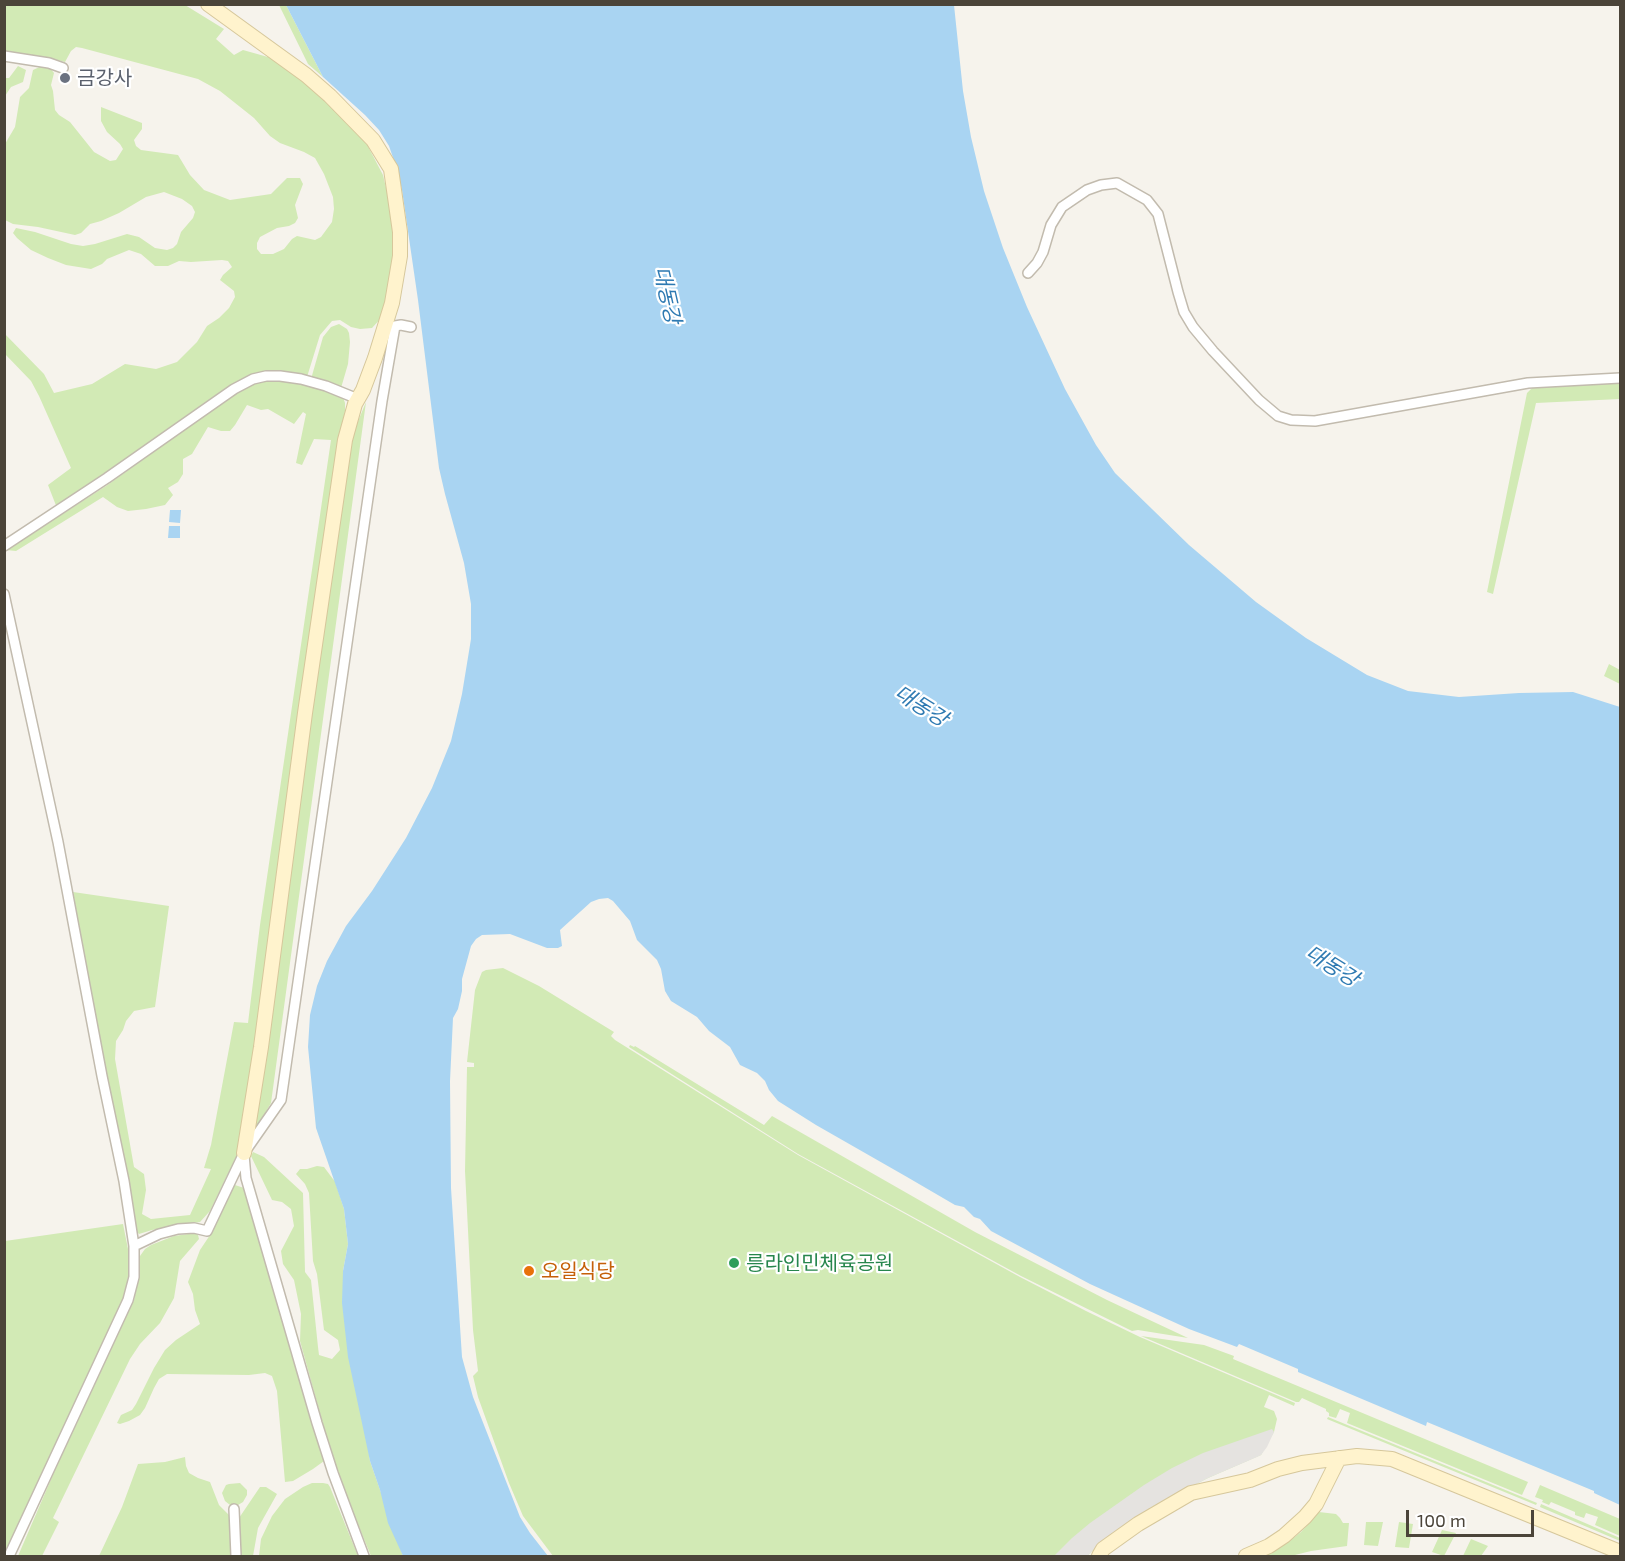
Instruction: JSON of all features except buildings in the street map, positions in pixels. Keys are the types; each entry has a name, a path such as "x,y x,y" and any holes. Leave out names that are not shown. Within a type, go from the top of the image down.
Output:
{"street":[{"path":"208,4 306,75 373,140 391,169 400,232 400,256 392,303 345,440 305,714 263,1036 244,1153 246,1178 317,1423 364,1557"},
{"path":"4,56 49,63 63,68"},
{"path":"1028,273 1043,252 1051,225 1062,207 1087,190 1116,183 1147,200 1158,214 1184,312 1193,327 1259,400 1278,416 1291,420 1315,420 1528,383 1620,378"},
{"path":"134,1246 159,1234 178,1229 194,1228 207,1231 244,1153 281,1100 382,401 395,326 411,327"},
{"path":"4,546 234,389 252,380 266,376 280,376 327,386 358,399"},
{"path":"4,594 58,842 124,1181 134,1246 134,1277 128,1300 9,1557"},
{"path":"1098,1557 1103,1549 1138,1524 1191,1493 1250,1480 1278,1469 1357,1456 1392,1459 1620,1552"},
{"path":"1246,1557 1284,1536 1305,1517 1316,1504 1339,1458"},
{"path":"234,1509 236,1557"},
{"path":"1593,1541 1610,1557"}],"green space":[{"path":"5,5 185,5 224,29 216,39 234,55 243,50 275,59 297,75 362,135 383,175 392,228 393,263 383,316 372,328 360,329 351,327 340,320 332,321 320,335 307,377 264,373 57,508 48,485 71,468 31,381 5,354 4,333 44,374 54,393 92,384 125,364 156,369 177,362 197,342 207,326 229,308 235,297 234,291 220,280 232,267 228,261 179,261 168,266 155,266 141,254 129,250 91,269 66,265 48,258 31,250 17,238 13,233 16,228 83,246 127,234 139,237 155,248 167,250 177,244 181,232 193,218 195,212 192,206 182,199 164,192 146,197 119,213 90,224 81,233 75,235 13,224 5,220 5,144 15,127 20,97 29,88 33,70 44,65 50,68 54,73 51,85 55,110 70,122 94,152 110,161 116,160 123,149 107,132 101,121 101,107 142,123 142,129 134,140 136,146 141,150 178,155 190,175 204,190 230,200 271,194 287,178 300,178 303,184 295,205 298,218 289,226 277,228 260,237 257,249 261,254 273,254 284,249 297,236 315,240 321,237 332,222 333,197 315,158 280,143 270,136 254,118 220,91 198,79 76,47 65,62 5,51"},
{"path":"279,5 286,5 323,77 308,64"},
{"path":"18,66 26,70 23,82 11,87 5,96 5,78 9,78"},
{"path":"339,324 347,329 350,342 348,364 341,388 311,379 323,337 331,327"},
{"path":"267,379 302,384 343,397 345,411 239,1151 210,1211 200,1222 139,1234 105,1073 73,892 169,906 155,1007 134,1011 126,1021 116,1041 115,1059 134,1167 144,1174 146,1190 142,1214 151,1219 190,1215 211,1169 204,1168 211,1145 234,1022 248,1023 260,925 331,440 314,439 302,465 296,463 306,414 303,412 294,424 268,409 261,410 247,405 230,431 208,427 192,454 183,459 183,474 178,482 168,488 173,495 165,505 128,511 117,507 103,497 16,551 6,550 106,486 247,385"},
{"path":"1620,382 1620,399 1536,403 1493,594 1487,592 1527,393 1532,388 1540,387"},
{"path":"366,402 271,1103 255,1130 252,1129 349,443"},
{"path":"1609,664 1620,670 1620,684 1604,676"},
{"name":"릉라인민체육공원","path":"503,968 539,986 614,1032 611,1036 615,1040 798,1155 1086,1311 1140,1337 1295,1403 1294,1406 1269,1395 1264,1407 1274,1411 1277,1419 1274,1432 1261,1455 1208,1478 1153,1506 1110,1535 1087,1556 553,1556 523,1516 478,1397 473,1376 478,1371 473,1330 465,1171 467,1067 474,1067 474,1063 467,1062 475,990 482,972"},
{"path":"630,1045 764,1125 772,1116 975,1232 1107,1300 1188,1338 1132,1331 1021,1276 798,1154 629,1047"},
{"path":"253,1152 264,1157 303,1193 305,1272 311,1280 319,1355 332,1359 340,1350 338,1340 324,1330 317,1274 313,1261 309,1193 296,1174 300,1169 324,1167 335,1181 344,1209 348,1244 343,1271 370,1461 403,1556 371,1556 336,1471 300,1341 301,1314 294,1280 283,1264 281,1251 294,1226 291,1209 282,1202 272,1200 251,1156"},
{"path":"235,1185 244,1188 247,1194 324,1461 293,1481 285,1482 277,1391 272,1376 265,1373 249,1375 167,1374 159,1379 140,1415 129,1421 117,1423 121,1415 132,1410 136,1404 165,1350 200,1324 188,1282 200,1250"},
{"path":"123,1224 129,1271 124,1300 5,1555 5,1241"},
{"path":"195,1233 199,1239 180,1261 174,1298 160,1323 140,1344 130,1359 53,1518 59,1522 42,1556 18,1556 134,1300 139,1277 140,1256 151,1245 174,1236"},
{"path":"1141,1336 1204,1345 1234,1356 1233,1359 1528,1482 1522,1495 1347,1423 1350,1413 1340,1409 1336,1418 1329,1416 1326,1409 1302,1398 1296,1402"},
{"path":"1328,1417 1537,1503 1536,1505 1327,1419"},
{"path":"185,1457 189,1473 210,1482 219,1505 229,1515 231,1556 99,1556 122,1507 138,1464 165,1462"},
{"path":"240,1483 247,1490 247,1495 238,1505 230,1505 225,1501 222,1493 226,1485"},
{"path":"312,1483 328,1484 330,1487 358,1556 259,1556 261,1539 272,1516 285,1499"},
{"path":"1540,1485 1620,1519 1620,1536 1595,1525 1598,1517 1586,1513 1584,1518 1551,1502 1549,1505 1542,1502 1543,1500 1535,1497"},
{"path":"260,1487 266,1487 277,1494 258,1528 253,1556 239,1556 239,1518"},
{"path":"1541,1504 1620,1538 1620,1541 1540,1507"},
{"path":"1319,1512 1336,1514 1343,1523 1349,1523 1347,1546 1291,1556 1263,1556 1287,1543 1301,1532"},
{"path":"1366,1522 1383,1522 1378,1546 1364,1545"},
{"path":"1399,1522 1413,1524 1409,1548 1395,1547"},
{"path":"1442,1530 1456,1533 1444,1556 1432,1552"},
{"path":"1471,1539 1488,1546 1481,1556 1463,1556"}],"shaded area":[{"path":"1272,1429 1274,1432 1261,1455 1208,1478 1153,1506 1110,1535 1087,1556 1054,1556 1090,1523 1172,1468 1203,1453"}],"water":[{"name":"대동강","path":"286,5 954,5 963,91 971,137 984,191 1003,248 1065,389 1096,445 1115,473 1189,545 1256,602 1306,638 1367,675 1408,691 1459,697 1573,692 1620,707 1620,1505 1594,1491 1427,1422 1426,1426 1298,1372 1298,1369 1239,1344 1237,1347 1189,1329 1090,1284 991,1231 964,1207 955,1205 778,1101 757,1073 740,1065 730,1047 709,1031 697,1017 671,1001 665,991 657,960 637,940 630,921 608,898 591,902 560,930 562,946 558,948 547,948 510,934 482,935 476,939 471,946 462,979 458,1009 453,1018 450,1081 451,1188 462,1357 473,1397 520,1517 548,1556 403,1556 388,1523 370,1461 348,1357 342,1303 343,1271 348,1244 344,1209 316,1128 308,1047 310,1015 317,986 327,961 346,926 406,838 432,788 451,741 471,639 471,604 464,563 439,468 418,300 397,169 389,146 379,130 323,77"},
{"path":"170,510 181,510 180,523 169,522"},
{"path":"169,526 180,526 180,538 168,538"}],"place":[{"name":"금강사","path":"65,78"},
{"name":"릉라인민체육공원","path":"734,1263"},
{"name":"오일식당","path":"529,1271"}]}
